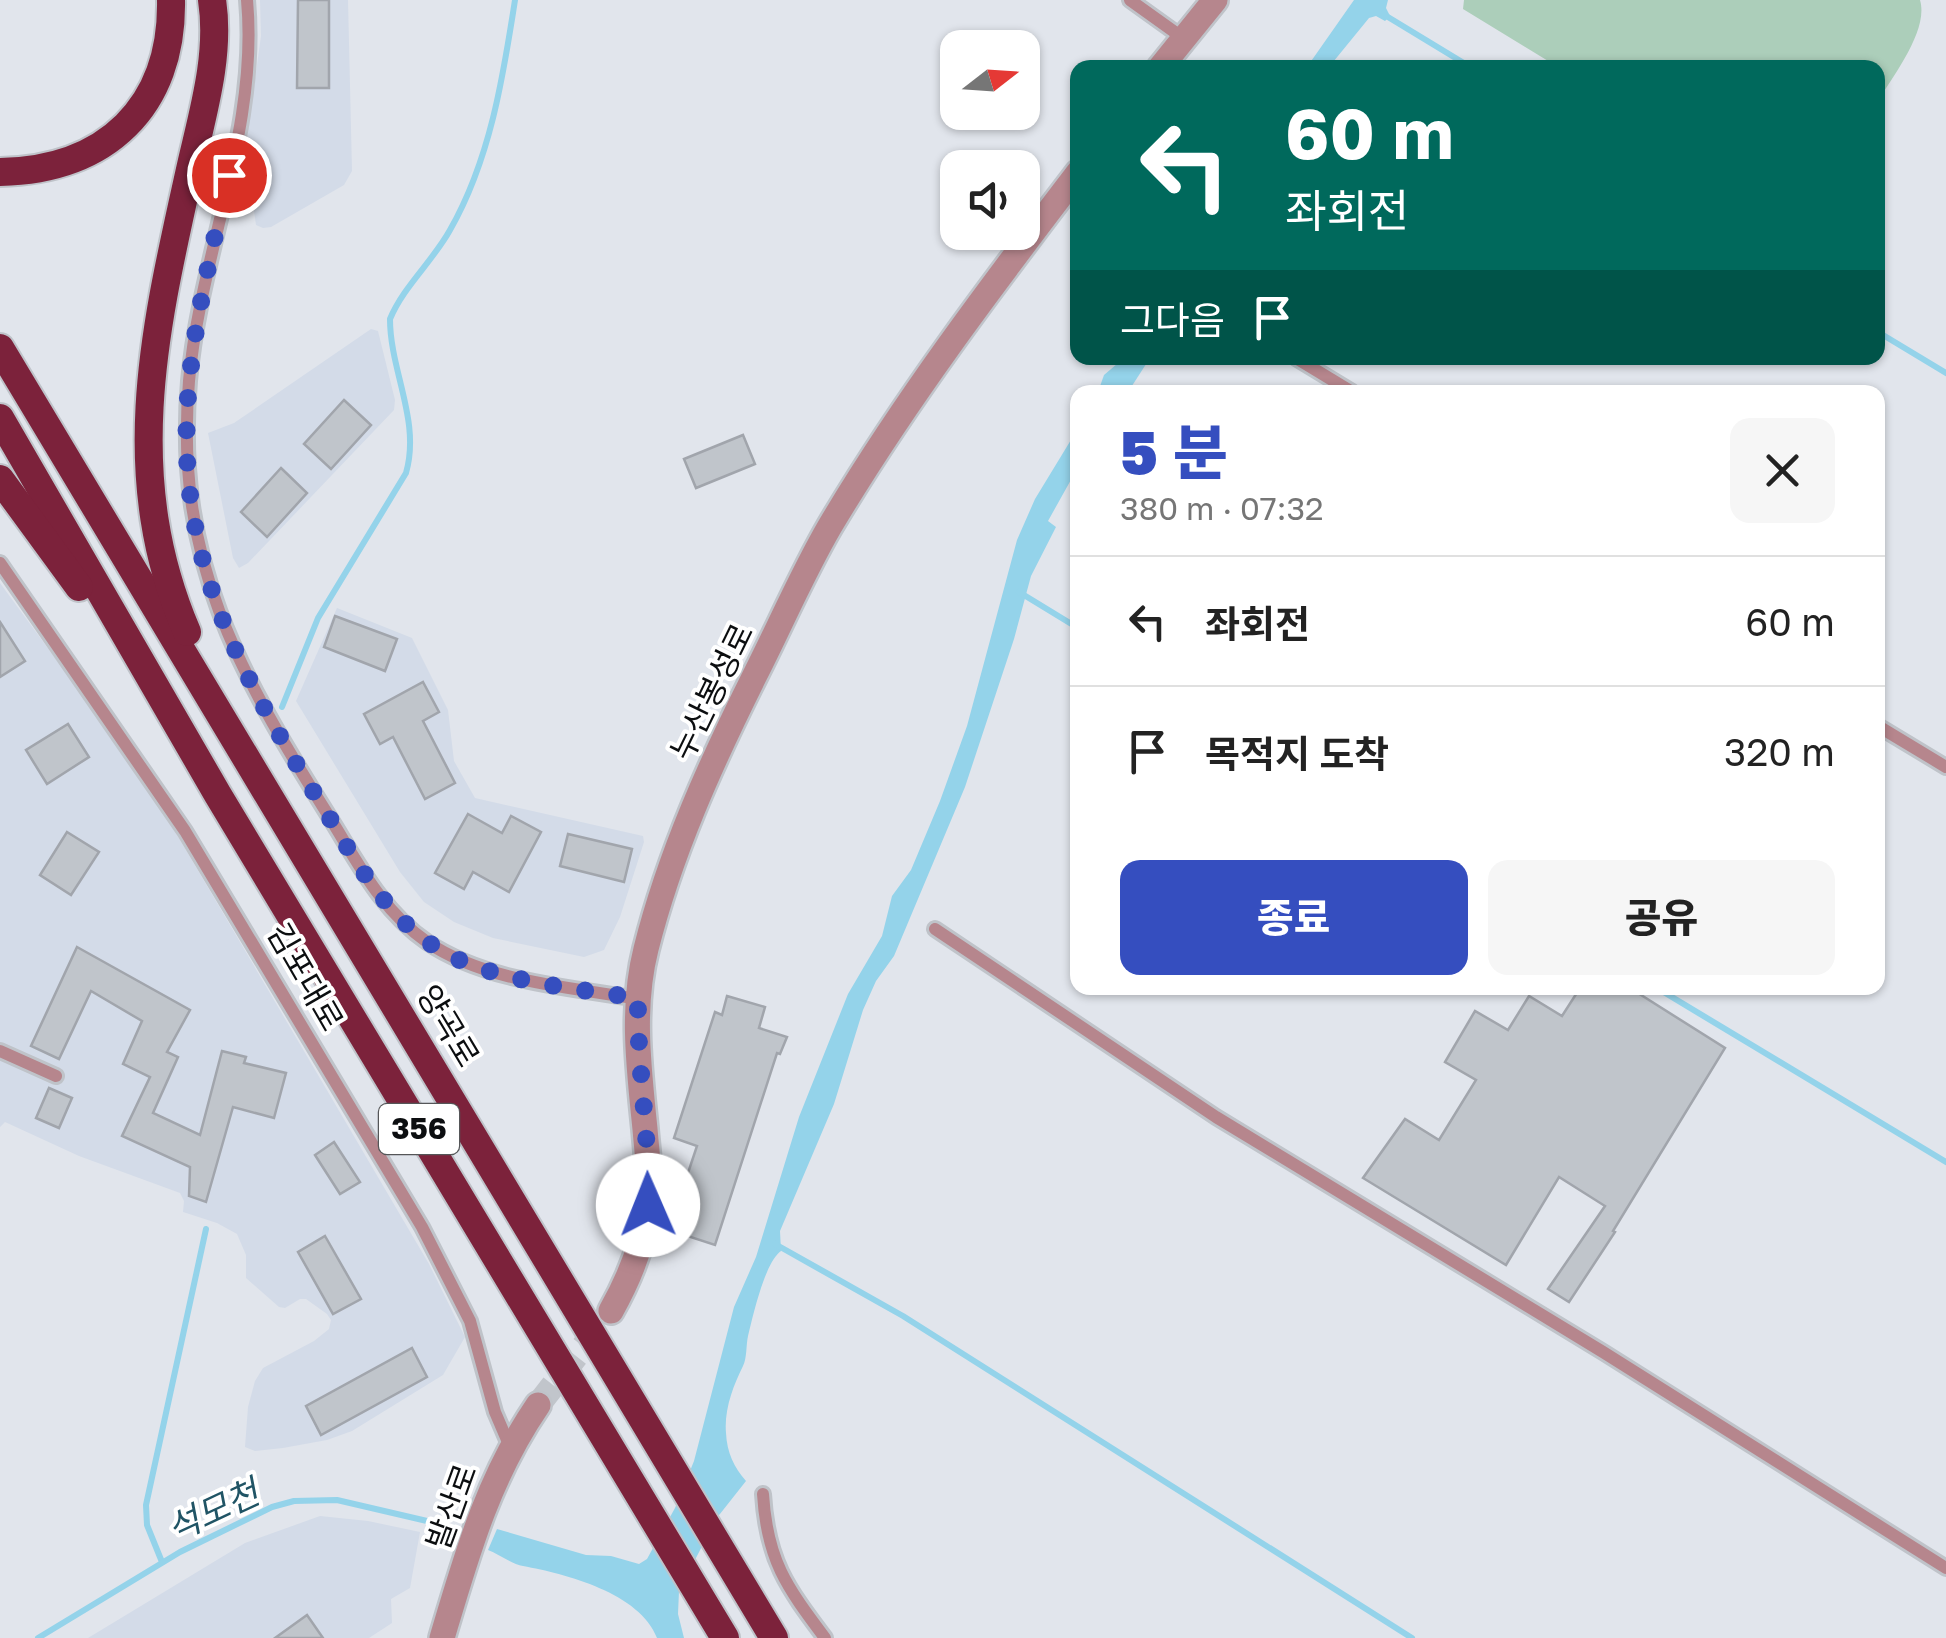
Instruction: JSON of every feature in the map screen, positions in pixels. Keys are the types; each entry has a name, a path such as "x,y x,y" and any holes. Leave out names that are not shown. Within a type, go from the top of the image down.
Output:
{"highway":[{"path":"0,172 35,172 70,162 100,148 129,124 152,94 164,64 172,33 172,0"},
{"path":"212,0 213,39 207,94 153,345 148,451 152,498 172,598 291,833"},
{"name":"양곡로","path":"0,348 774,1638"},
{"name":"356","path":"0,418 218,796 726,1638"},
{"path":"0,480 55,552 218,796"}],"street":[{"path":"1166,60 1215,0"},
{"name":"누산봉성로","path":"611,1312 634,1263 648,1205 639,1072 638,998 644,953 698,795 828,530 900,414 979,302 1070,184"},
{"name":"발산로","path":"442,1638 487,1497 510,1446 538,1405"}],"lane":[{"path":"247,0 249,42 239,123 196,335 186,419 190,500 200,558 218,614 305,778 375,890 410,929 470,964 566,987 638,998"},
{"path":"1130,0 1183,38"},
{"path":"1308,365 1340,385"},
{"name":"김포대로","path":"0,564 186,831 422,1227 470,1321 494,1412 510,1446"},
{"path":"1885,730 1946,767"},
{"path":"935,929 1202,1108 1603,1352 1946,1568"},
{"path":"0,1051 56,1076"},
{"path":"763,1494 770,1550 817,1634"}],"shaded area":[{"path":"260,0 348,0 352,171 344,185 263,228 256,225 254,211 264,155 245,151 261,36"},
{"path":"371,329 378,331 394,410 239,568 233,558 208,433 234,423"},
{"path":"0,583 146,782 429,1264 465,1337 443,1375 352,1431 283,1448 255,1451 245,1447 248,1407 263,1368 329,1329 331,1320 327,1314 306,1299 279,1307 246,1278 246,1255 237,1234 183,1212 180,1193 79,1156 5,1122 0,1127"},
{"path":"337,608 412,638 448,710 454,761 475,798 643,836 620,917 604,950 584,957 493,938 454,922 424,902 400,872 296,701"},
{"path":"320,1516 420,1532 410,1588 391,1599 392,1623 369,1638 88,1638 245,1543"}],"green space":[{"path":"1464,0 1920,0 1921,12 1915,39 1885,90 1885,60 1547,60 1463,9"}],"water":[{"path":"1354,0 1388,0 1390,16 1385,21 1376,16 1369,18 1335,60 1312,60"},
{"path":"1116,365 1145,365 1133,385 1100,385 1104,375"},
{"path":"1070,442 1070,482 1048,521 1056,527 1031,576 965,787 894,956 876,981 863,1010 834,1104 780,1231 781,1251 760,1290 744,1363 726,1416 730,1453 746,1481 716,1519 679,1591 678,1614 684,1638 657,1638 635,1609 600,1588 519,1565 488,1550 497,1529 586,1555 611,1556 639,1564 647,1559 675,1508 694,1461 734,1307 756,1257 799,1117 848,994 882,936 892,896 911,870 940,801 967,726 1017,540 1035,499"}],"building":[{"path":"298,0 329,0 329,88 297,88"},
{"path":"344,400 371,425 331,469 304,444"},
{"path":"743,435 755,464 696,488 684,459"},
{"path":"281,468 307,493 267,537 241,512"},
{"path":"335,616 397,639 385,671 324,647"},
{"path":"0,622 25,661 0,677"},
{"path":"423,682 439,712 423,721 455,783 425,799 393,737 380,744 364,714"},
{"path":"68,724 89,757 47,784 26,750"},
{"path":"468,814 502,833 511,816 541,832 509,892 473,872 464,889 435,873"},
{"path":"67,832 99,852 71,895 40,875"},
{"path":"568,834 632,849 624,882 560,866"},
{"path":"77,947 190,1010 167,1052 178,1057 153,1113 200,1135 222,1051 246,1057 244,1063 286,1073 274,1118 233,1107 206,1202 189,1196 190,1167 122,1136 150,1077 123,1064 142,1021 91,991 59,1059 31,1046"},
{"path":"1576,995 1641,995 1725,1048 1569,1302 1548,1289 1605,1206 1559,1177 1506,1265 1363,1178 1405,1119 1439,1140 1476,1080 1445,1062 1475,1011 1508,1030 1529,996 1562,1016"},
{"path":"727,996 765,1007 759,1028 787,1037 780,1054 777,1053 715,1245 669,1230 697,1146 674,1138 715,1012 722,1015"},
{"path":"49,1088 72,1098 59,1128 36,1118"},
{"path":"334,1142 360,1182 340,1194 315,1155"},
{"path":"325,1236 361,1299 333,1314 298,1252"},
{"path":"412,1348 427,1377 321,1435 306,1406"},
{"path":"307,1615 323,1638 275,1638"}],"waterway":[{"path":"282,707 318,618 406,473 410,434 390,319 450,230 475,176 500,89 515,0"},
{"path":"1383,14 1459,60"},
{"path":"1885,336 1946,373"},
{"path":"1019,592 1070,623"},
{"path":"1669,995 1946,1162"},
{"path":"162,1562 147,1525 146,1505 206,1229"},
{"path":"775,1244 903,1316 1412,1638"},
{"name":"석모천","path":"38,1638 180,1552 272,1507 294,1501 337,1500 427,1521"}],"tunnel":[{"path":"538,1405 611,1311"}],"route":[{"path":"229,175 196,335 186,419 186,460 196,541 218,614 305,778 375,890 410,929 470,964 566,987 638,998 637,1042 648,1205"}]}
